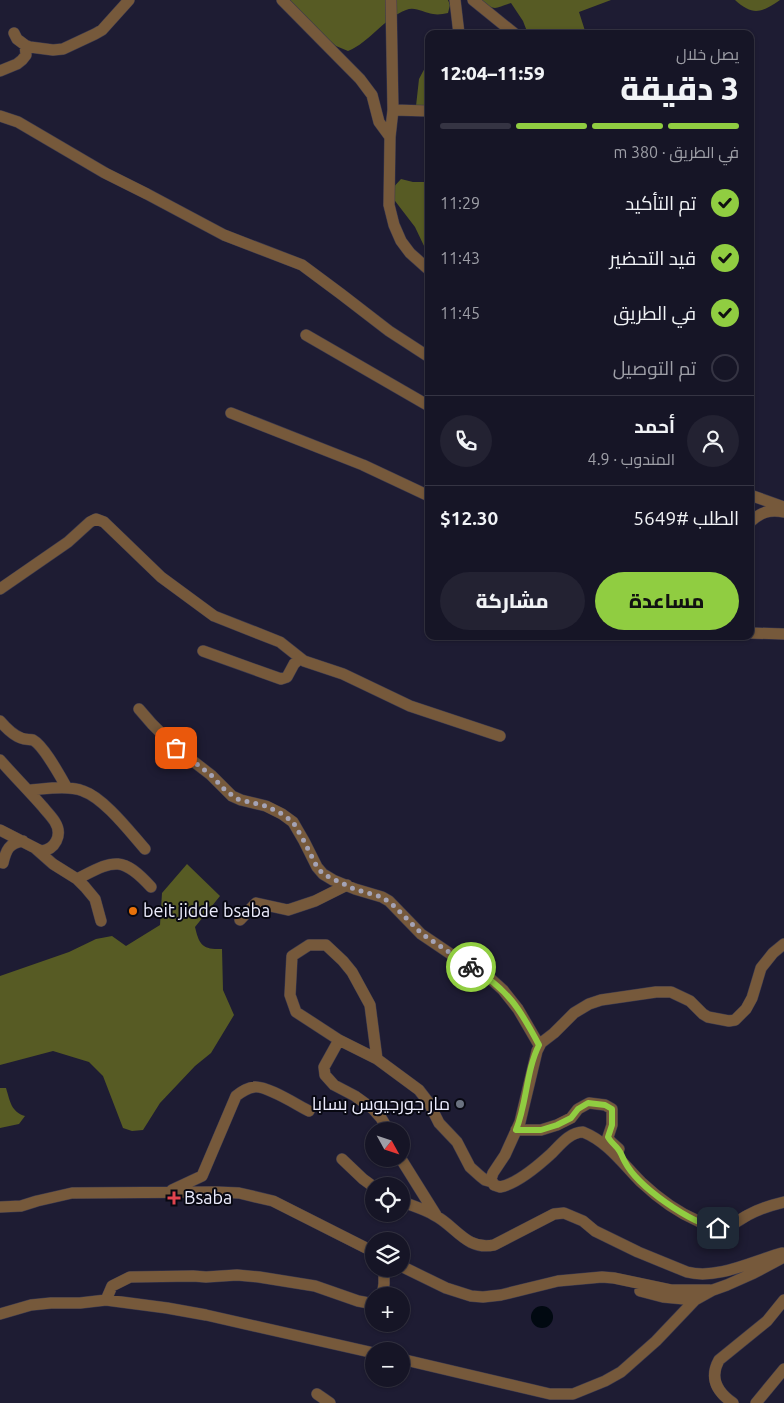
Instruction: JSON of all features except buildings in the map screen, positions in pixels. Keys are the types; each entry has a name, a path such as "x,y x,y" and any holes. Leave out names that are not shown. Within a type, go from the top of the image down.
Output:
{"street":[{"path":"14,33 24,45 36,49 63,49 102,30 129,0"},
{"path":"282,0 360,79 372,96 380,122 390,137"},
{"path":"391,0 393,110 390,137 389,205 394,225 406,249 425,266"},
{"path":"455,0 459,30"},
{"path":"473,0 509,30"},
{"path":"0,71 26,56 24,45"},
{"path":"393,110 425,111"},
{"path":"0,116 18,122 104,173 224,235 302,265 389,331 425,354"},
{"path":"306,335 425,404"},
{"path":"231,413 363,465 425,494"},
{"path":"754,496 784,507"},
{"path":"754,519 766,511 784,512"},
{"path":"0,589 68,542 96,519 104,522 161,577 214,616 280,642 300,658 343,674 410,706 500,736"},
{"path":"754,633 784,634"},
{"path":"203,651 281,679 287,677 294,664 300,658"},
{"path":"139,709 176,748 211,775 232,796 266,806 288,819 296,827 320,871 326,876 347,886 382,897 422,934 492,980 503,990 518,1009 539,1045"},
{"path":"0,721 21,738 33,740 40,746 67,788"},
{"path":"0,760 29,790 55,822 59,835 57,841 45,850 36,849"},
{"path":"29,790 67,788 87,792 103,804 145,849"},
{"path":"0,830 36,849 53,864 85,886 95,899 101,921"},
{"path":"3,863 9,847 16,842 23,841"},
{"path":"77,880 112,864 123,864 132,868 151,887"},
{"path":"240,920 256,903 288,910 315,901 347,886"},
{"path":"492,1182 492,1176 506,1155 522,1113 534,1058 539,1045 574,1013 589,1004 602,1000 656,992 671,992 690,1001 708,1017 735,1020 746,1009 752,998 761,968 773,952 784,944"},
{"path":"377,1058 370,1005 356,977 343,961 326,945 309,945 292,956 290,995 296,1012 339,1040 377,1058 419,1090 429,1103 439,1123 457,1142 470,1167 485,1180 500,1187 510,1184 527,1173 567,1139 580,1132 586,1133 611,1150 642,1183 674,1208 712,1227 724,1228 758,1210 784,1202"},
{"path":"339,1040 324,1067 325,1075 334,1085 355,1096 372,1109 383,1122"},
{"path":"168,1192 202,1176 236,1096 243,1091 253,1087 265,1088 309,1111"},
{"path":"516,1130 541,1130 571,1118 578,1109 588,1103 605,1105 612,1111 612,1125 608,1137 621,1153 625,1163"},
{"path":"342,1159 365,1180"},
{"path":"407,1168 436,1215"},
{"path":"0,1207 21,1206 72,1193 239,1193 273,1201 365,1247"},
{"path":"0,1199 38,1201"},
{"path":"410,1205 436,1215 466,1240 486,1247 494,1245 554,1214 564,1213 583,1221 595,1231 638,1252 695,1274 717,1273 784,1253"},
{"path":"410,1270 446,1288 471,1296 501,1295 558,1282 602,1277 690,1295 727,1285 784,1257"},
{"path":"106,1300 112,1286 130,1277 212,1277 237,1275 315,1286 365,1302"},
{"path":"410,1361 550,1394 573,1394 621,1372 656,1342 676,1321 690,1295"},
{"path":"0,1314 31,1305 106,1300 206,1315 365,1350"},
{"path":"732,1403 719,1391 714,1373 716,1365 767,1320 784,1300"},
{"path":"756,1403 784,1369"},
{"path":"317,1394 330,1403"}],"green space":[{"path":"290,0 448,0 450,5 448,13 440,14 413,9 406,10 390,19 363,42 348,51 336,46 317,30"},
{"path":"481,0 611,0 579,12 585,30 526,30 511,3 495,8"},
{"path":"735,0 780,0 767,8 757,11 747,9"},
{"path":"425,68 425,107 416,106 419,79"},
{"path":"401,179 425,182 425,248 415,227 392,197 390,191"},
{"path":"187,864 220,896 195,927 202,945 222,949 223,990 234,1015 211,1053 195,1066 160,1103 143,1130 132,1131 123,1128 103,1076 89,1062 53,1051 0,1065 0,976 69,952 96,939 112,936 126,946 160,925 162,893"},
{"path":"0,1088 6,1088 14,1109 25,1116 19,1124 0,1128"}],"shaded area":[{"path":"542,1306 550,1309 553,1317 550,1325 542,1328 534,1325 531,1317 534,1309"}],"way so far":[{"path":"176,748 211,775 232,796 266,806 293,822 317,867 323,874 354,889 382,897 393,905 422,934 471,967"}],"place":[{"name":"beit jidde bsaba","path":"133,911"},
{"name":"مار جورجيوس بسابا","path":"460,1104"},
{"name":"Bsaba","path":"174,1198"}],"route":[{"path":"471,967 492,980 503,990 518,1009 539,1045 534,1058 520,1122 516,1130 541,1130 557,1125 571,1118 578,1109 588,1103 608,1106 612,1109 612,1125 608,1137 619,1149 625,1163 642,1183 674,1208 691,1218 718,1228"}]}
